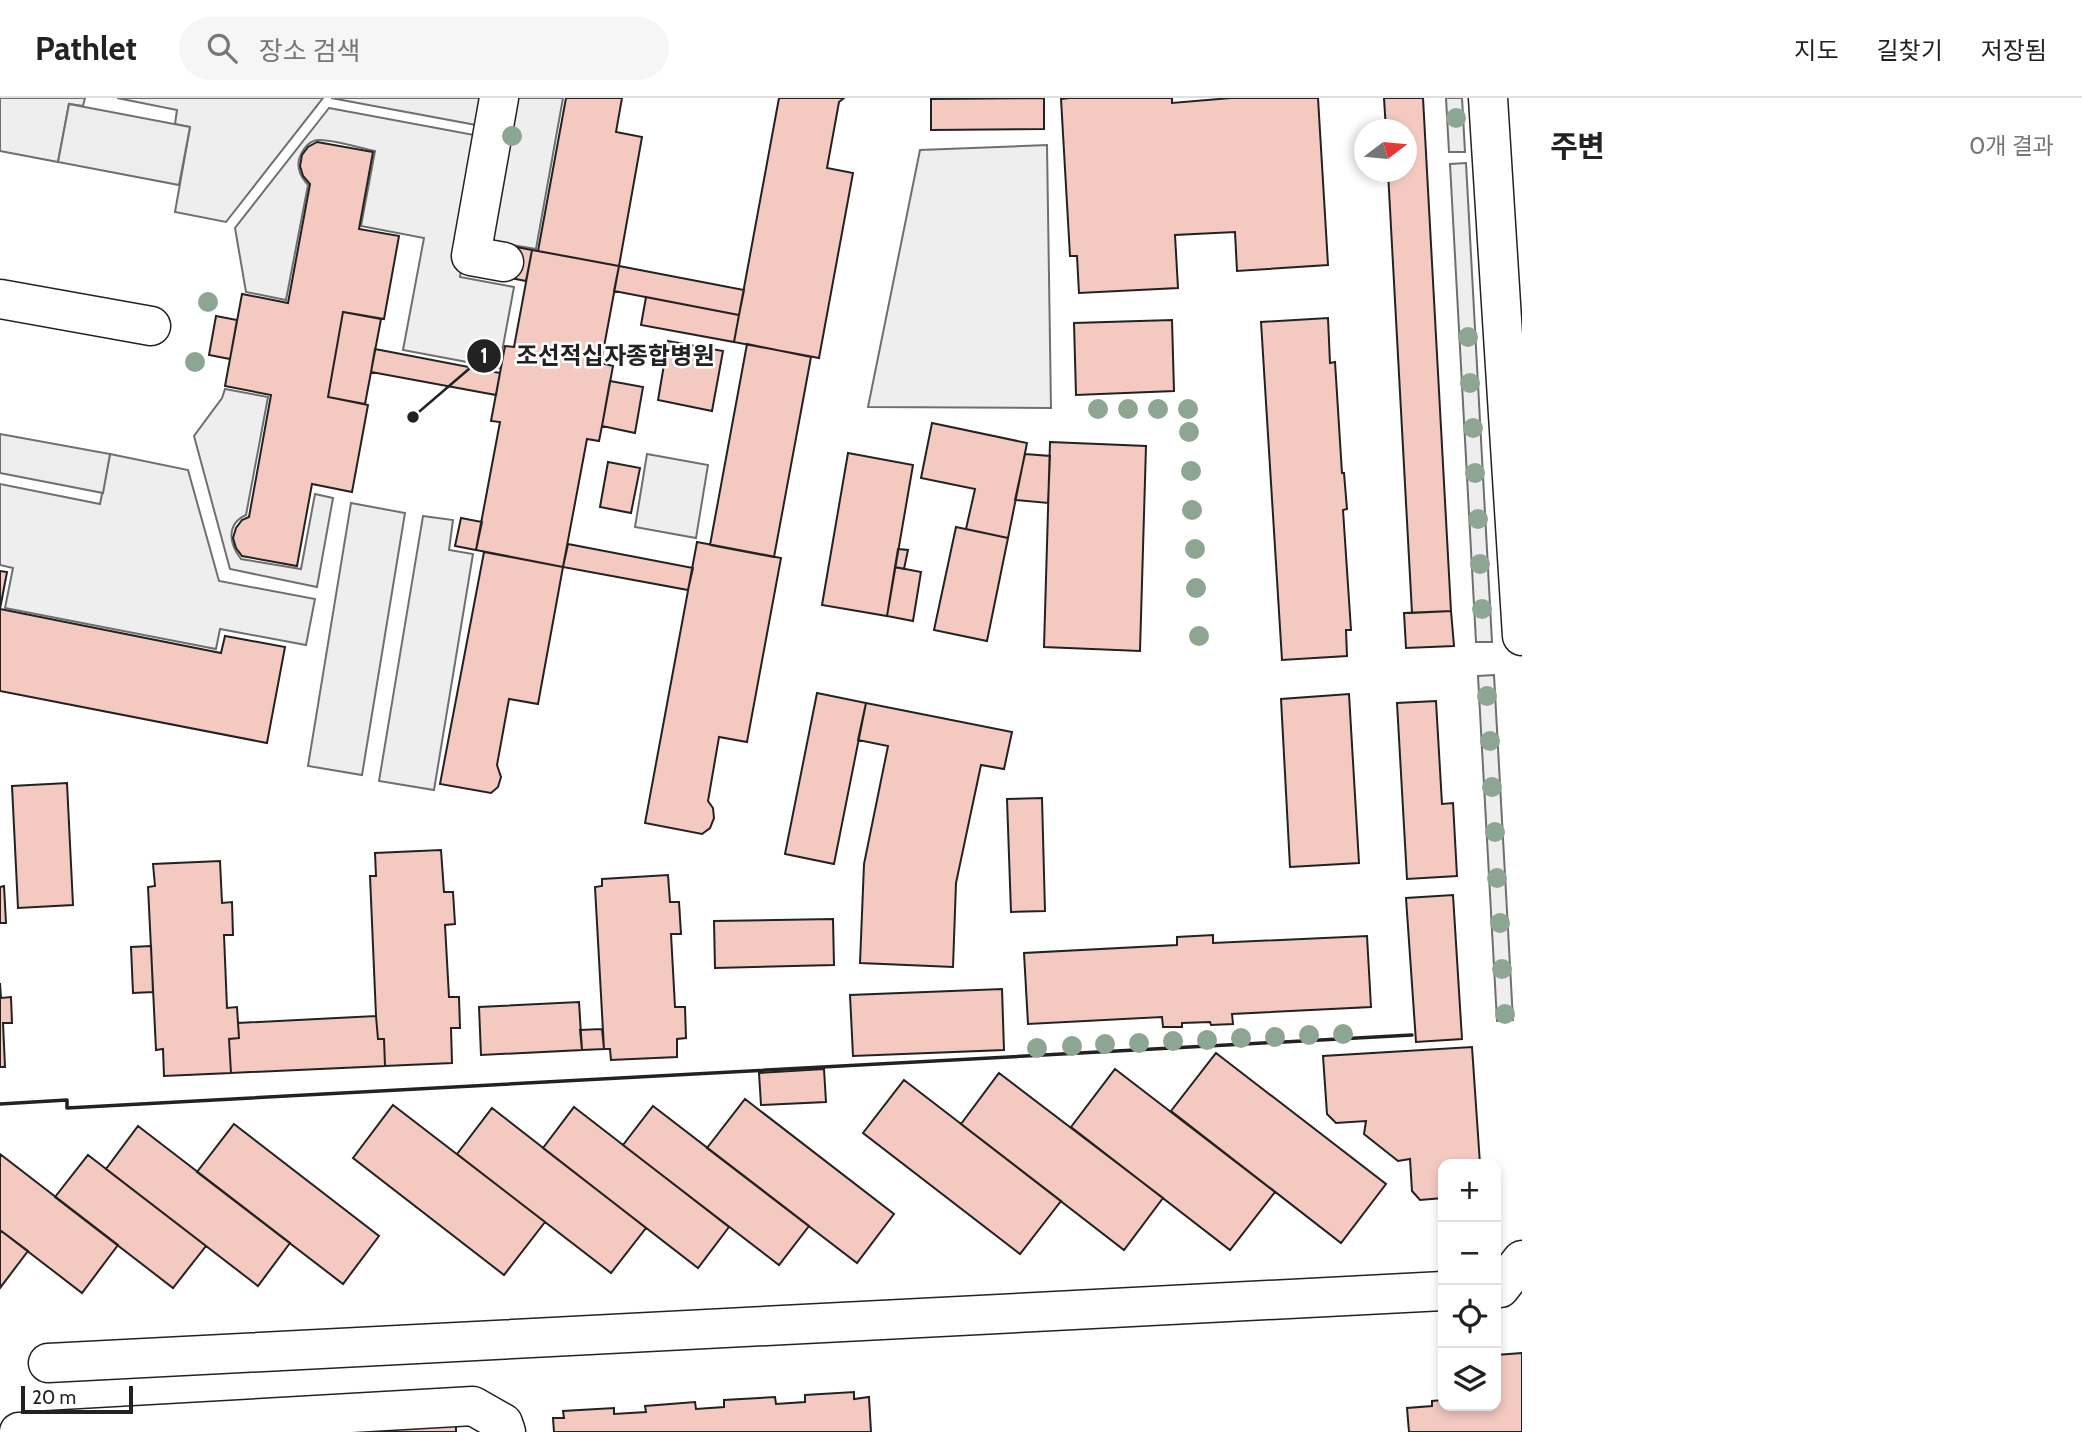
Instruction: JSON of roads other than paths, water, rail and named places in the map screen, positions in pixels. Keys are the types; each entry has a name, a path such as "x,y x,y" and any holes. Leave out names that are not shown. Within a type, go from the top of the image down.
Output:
{"street":[{"path":"499,98 471,256 503,262"},
{"path":"1488,98 1522,636"},
{"path":"0,299 151,326"},
{"path":"1501,1287 1522,1261"},
{"path":"48,1363 1438,1291"},
{"path":"19,1432 473,1406 503,1423 506,1432"}],"place":[{"name":"조선적십자종합병원","path":"413,417"}]}
